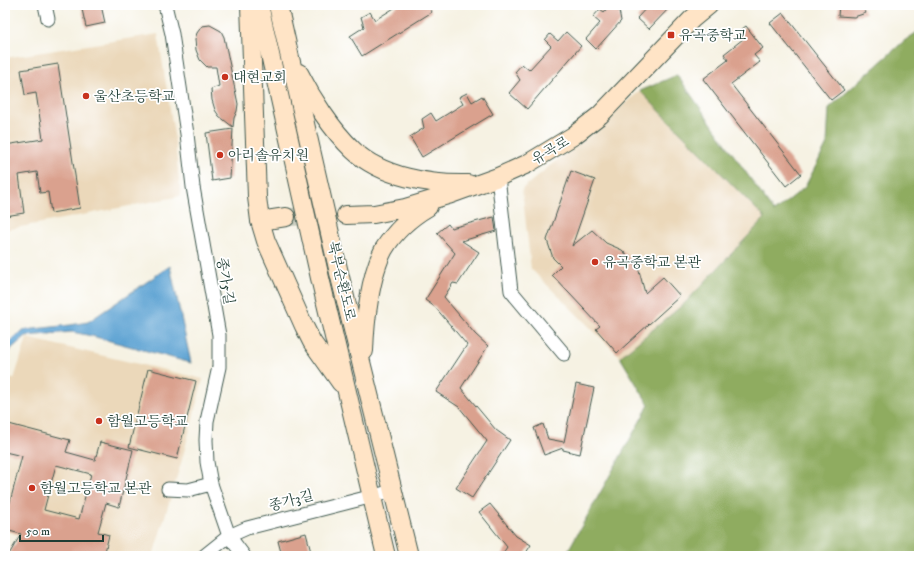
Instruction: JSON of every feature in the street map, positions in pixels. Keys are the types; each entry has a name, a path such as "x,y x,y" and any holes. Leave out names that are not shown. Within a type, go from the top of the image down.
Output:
{"main road":[{"path":"250,5 257,197 260,221 266,241 312,342 346,390"},
{"name":"북부순환도로","path":"259,5 318,270 386,556"},
{"name":"북부순환도로","path":"278,5 363,370 409,556"},
{"name":"유곡로","path":"346,215 374,214 405,208 448,196 528,164 573,136 600,115 692,19 709,5"},
{"path":"289,55 318,105 336,131 354,151 373,164 395,174 414,179 445,183 477,184"},
{"path":"363,370 364,337 368,305 374,279 384,249 401,226 414,216 448,196"},
{"path":"260,221 286,217"}],"street":[{"path":"45,5 48,19"},
{"name":"종가5길","path":"166,5 172,34 187,134 193,187 219,335 219,367 207,421 207,462 211,484 229,536 244,556"},
{"path":"498,177 512,291 564,354"},
{"path":"168,489 188,490 211,484"},
{"name":"종가3길","path":"204,556 229,536 247,528 393,491"}],"shaded area":[{"name":"울산초등학교","path":"158,34 174,134 181,196 5,230 5,58"},
{"path":"640,91 765,218 685,303 620,357 531,269 522,189"},
{"name":"함월고등학교","path":"27,338 203,379 181,463 153,556 97,556 5,531 5,378 14,379"}],"green space":[{"path":"919,31 919,556 565,556 649,405 620,357 685,303 765,218 640,91 677,75 774,212 805,187 827,144 829,108 904,41"}],"water":[{"path":"170,266 191,363 72,332 26,336 12,348 5,357 5,346 7,343 25,330 88,322"}],"building":[{"path":"81,5 101,5 105,23 86,27"},
{"path":"399,5 428,5 432,12 362,56 350,36 364,27 361,17 370,12 375,20"},
{"path":"610,5 618,5 621,21 596,49 586,39 600,23 593,17 600,9 604,12"},
{"path":"649,5 672,5 649,29 637,18"},
{"path":"839,5 861,5 866,13 854,17 838,16"},
{"path":"783,13 844,90 831,100 770,23"},
{"name":"대현교회","path":"210,25 221,31 224,37 238,104 233,127 219,116 215,110 212,100 211,89 219,86 216,67 207,67 200,60 196,50 195,39 197,33 202,26"},
{"path":"746,26 763,48 754,55 760,62 731,84 801,174 786,186 703,79 728,60 724,54 743,39 738,32"},
{"path":"566,32 581,46 527,109 509,93 520,80 515,72 522,64 529,70 551,46 545,40 550,34 558,41"},
{"name":"울산초등학교","path":"58,64 80,208 51,213 48,192 40,193 37,172 19,175 24,213 5,216 5,145 43,139 36,93 25,95 21,70"},
{"path":"467,93 472,102 482,96 493,114 422,157 410,137 424,128 422,119 431,113 436,121 463,104 459,97"},
{"name":"아리솔유치원","path":"233,129 230,178 212,181 206,133"},
{"name":"유곡중학교 본관","path":"571,171 595,180 572,246 592,230 606,243 622,250 638,267 645,293 663,277 680,296 617,353 596,329 600,326 552,275 561,266 553,258 547,240"},
{"path":"494,217 496,231 462,241 479,252 458,284 453,283 444,297 475,334 488,346 461,388 496,430 510,440 472,498 456,488 487,441 459,407 436,392 467,345 435,307 425,300 455,253 437,233 448,224 451,228"},
{"path":"148,369 196,381 177,459 129,447"},
{"path":"576,384 594,388 580,454 563,450 563,448 544,455 534,428 543,424 548,439 564,442"},
{"name":"함월고등학교 본관","path":"5,423 70,440 66,452 95,460 100,442 133,450 119,507 106,503 98,532 109,535 104,556 8,556 21,534 5,530 5,521 22,456 5,452","holes":["56,465 91,474 79,519 44,510"]},
{"path":"490,504 516,536 531,545 524,556 501,556 507,547 479,512"},
{"path":"306,533 312,556 282,556 278,541"}],"tunnel":[{"path":"286,217 346,215"}],"place":[{"name":"유곡중학교","path":"671,35"},
{"name":"대현교회","path":"225,77"},
{"name":"울산초등학교","path":"86,96"},
{"name":"아리솔유치원","path":"220,155"},
{"name":"유곡중학교 본관","path":"595,262"},
{"name":"함월고등학교","path":"99,421"},
{"name":"함월고등학교 본관","path":"32,488"}]}
